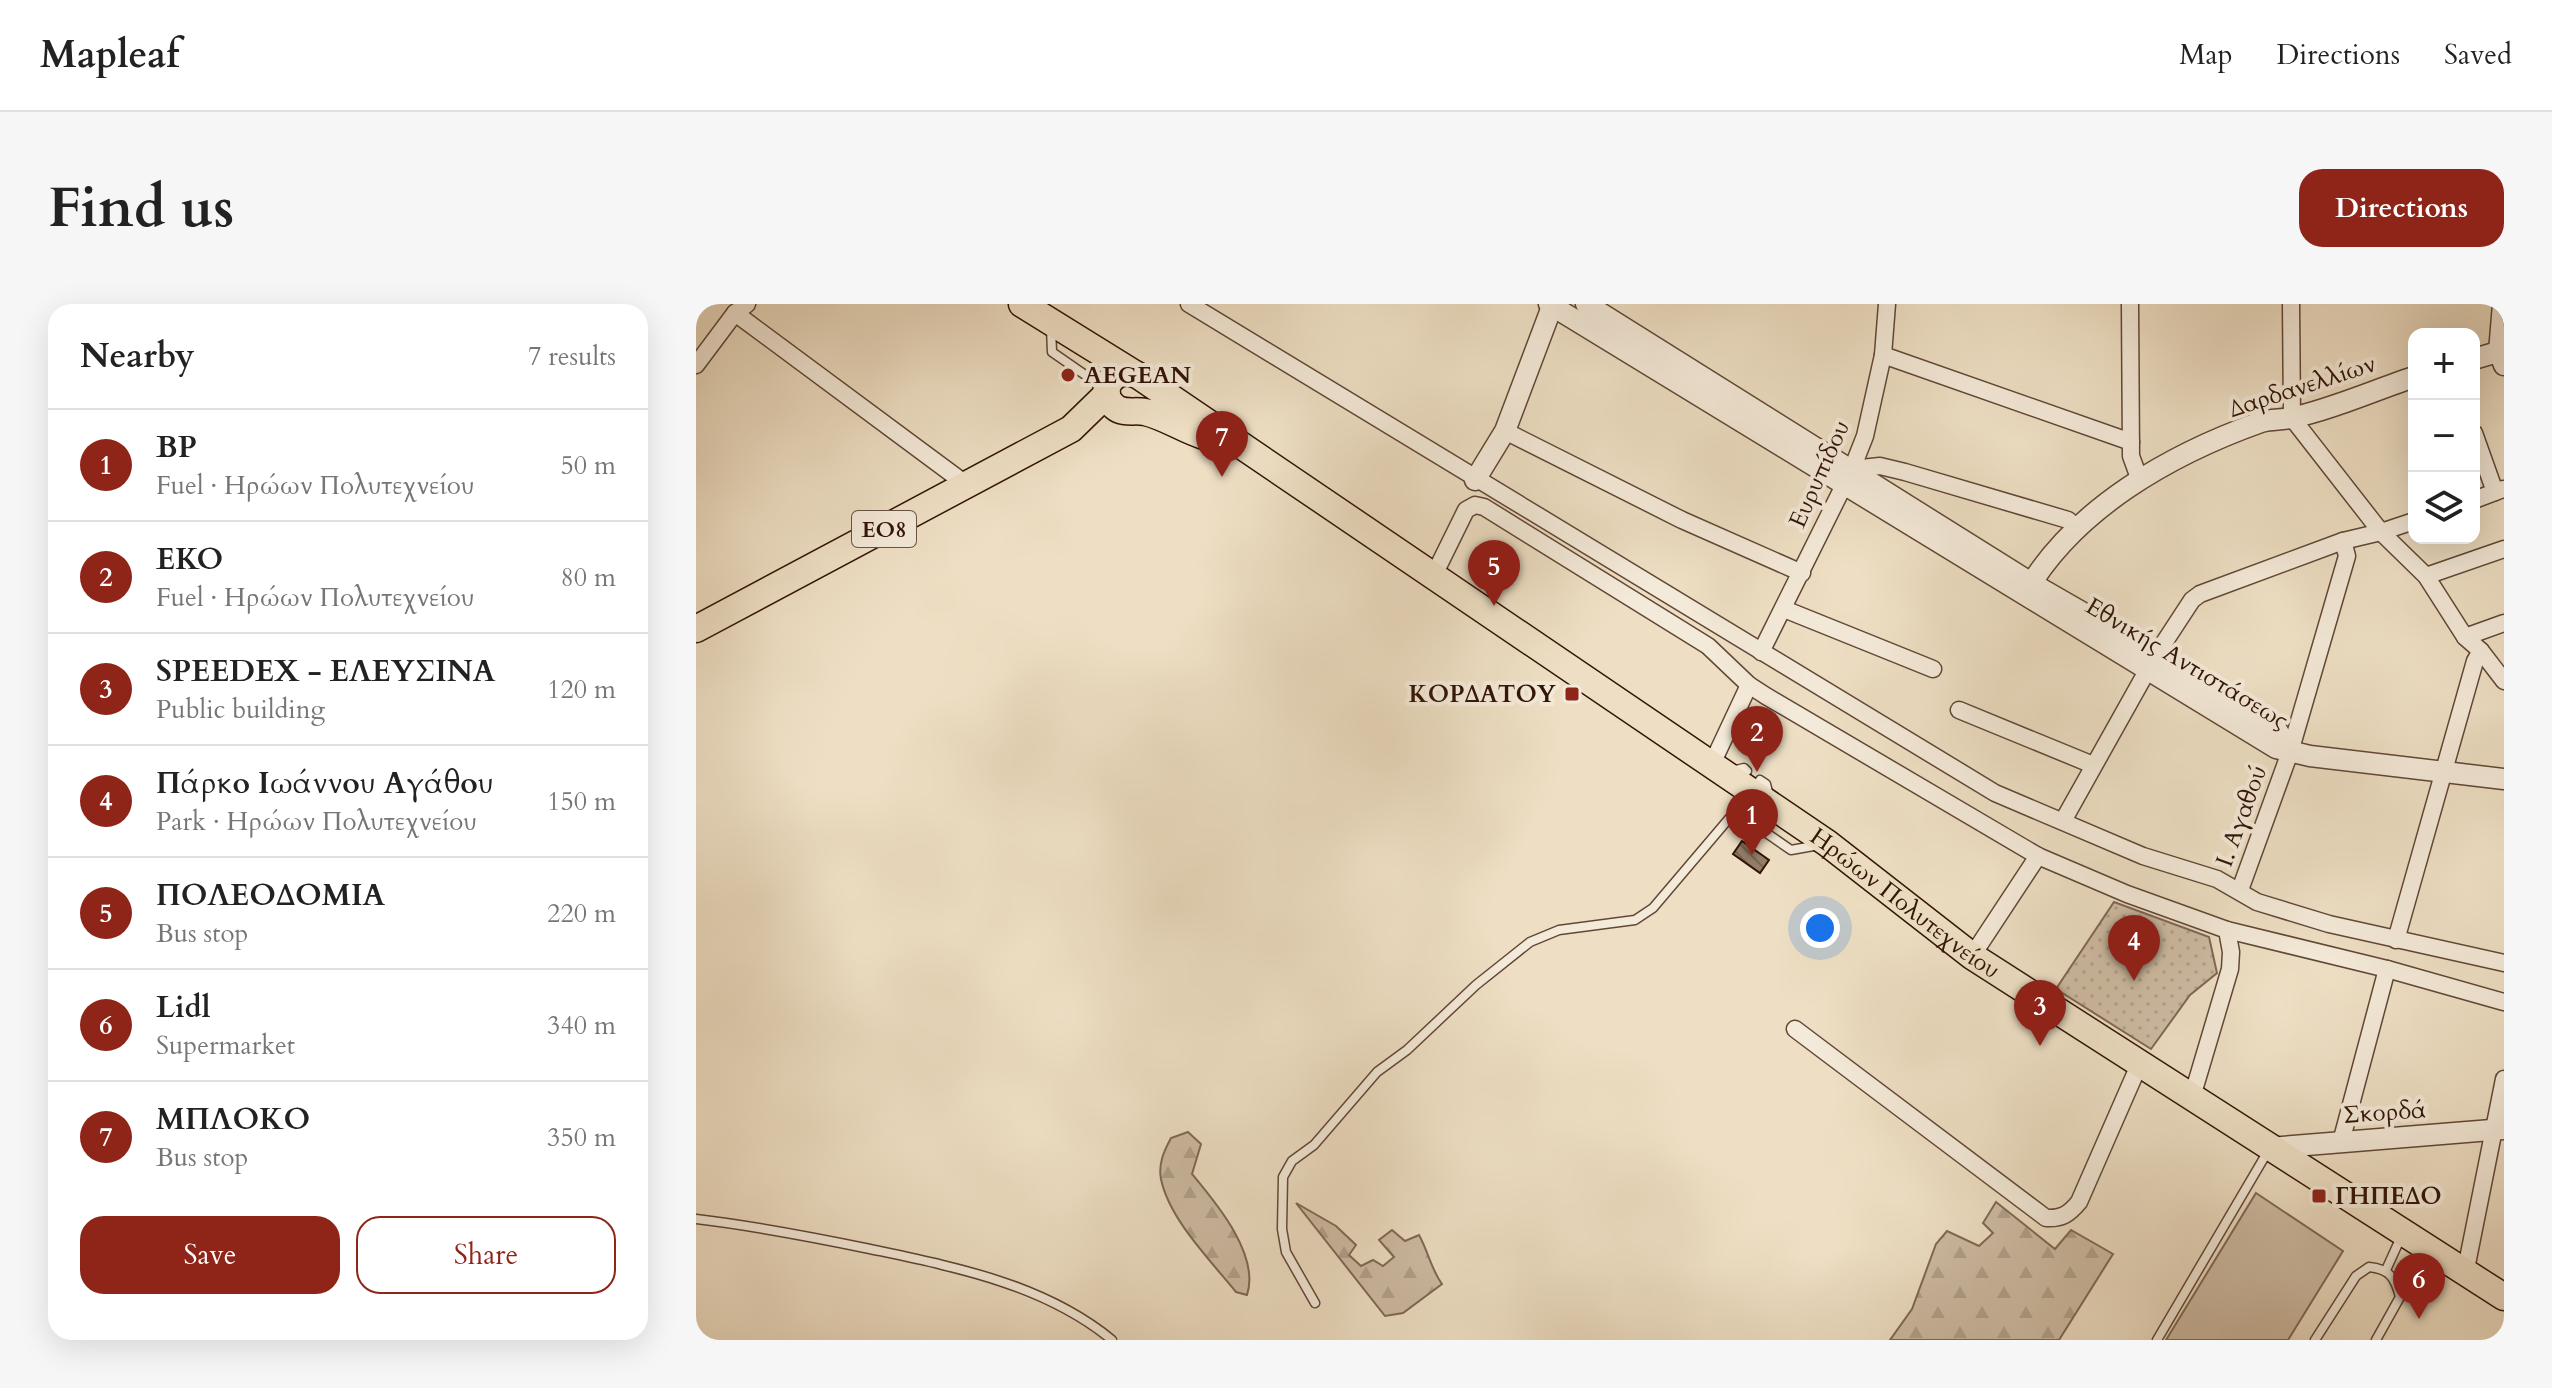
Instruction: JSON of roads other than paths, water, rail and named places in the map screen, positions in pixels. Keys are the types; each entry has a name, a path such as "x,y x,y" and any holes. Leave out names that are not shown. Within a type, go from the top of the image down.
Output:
{"main road":[{"name":"Ηρώων Πολυτεχνείου","path":"1022,304 1139,377 1746,784 1972,956 2504,1297"},
{"name":"Ηρώων Πολυτεχνείου","path":"1060,329 1116,398 1205,437 1235,442"},
{"name":"ΕΟ8","path":"696,629 1071,429 1090,426 1116,398 1121,373 1139,377"},
{"path":"1116,398 1139,407 1146,394 1139,377"}],"street":[{"path":"1189,304 1995,793 2143,856 2217,879 2240,890"},
{"name":"Εθνικής Αντιστάσεως","path":"1586,304 1848,476 2152,663 2265,742 2290,752 2504,779"},
{"name":"Ευρυπίδου","path":"1761,652 1848,476 1871,412 1883,355 1887,304"},
{"path":"2130,304 2131,442 2134,468 2139,478"},
{"path":"2291,304 2292,418 2381,532 2426,576 2465,637 2481,651 2504,681"},
{"path":"2480,358 2502,356 2503,304"},
{"path":"1475,480 1505,431 1551,305"},
{"name":"Εθνικής Αντιστάσεως","path":"1551,305 1848,476"},
{"path":"696,365 741,309 967,485"},
{"path":"1883,355 2131,442"},
{"name":"Δαρδανελλίων","path":"2028,589 2056,549 2139,478 2179,457 2264,421 2292,418 2408,379"},
{"path":"1505,431 1682,520 1802,573"},
{"path":"2480,447 2499,490 2480,498"},
{"path":"1848,476 1880,466 2068,520 2078,529"},
{"path":"1433,577 1466,510 1475,505 1484,507 1708,646 1749,685 2038,856 2127,894 2227,930 2387,969 2504,1002"},
{"path":"2063,821 2183,609 2200,594 2343,541 2408,523"},
{"name":"Ι. Αγαθού","path":"2343,541 2347,556 2290,752 2240,890 2257,902 2329,924 2504,963"},
{"path":"2426,576 2504,549"},
{"path":"1784,609 1933,669"},
{"path":"2465,637 2504,623"},
{"path":"2396,940 2475,661 2481,651"},
{"path":"1746,784 1749,685"},
{"path":"1959,710 2093,765"},
{"path":"1972,956 2038,856"},
{"path":"2192,1097 2230,969 2227,930"},
{"path":"2341,1142 2387,969"},
{"path":"1795,1029 2046,1218 2062,1217 2079,1202 2139,1065"},
{"path":"2465,1274 2499,1129 2504,1079"},
{"name":"Σκορδά","path":"2269,1148 2499,1129"}],"lane":[{"path":"1315,1303 1286,1252 1282,1229 1283,1177 1292,1161 1314,1145 1377,1072 1407,1050 1476,985 1530,942 1559,930 1635,920 1653,908 1746,784"},
{"path":"2157,1340 2269,1148"},
{"path":"696,1219 827,1240 981,1274 1046,1298 1090,1322 1112,1340"},
{"path":"2386,1270 2403,1233"},
{"path":"2315,1340 2356,1276 2369,1267 2386,1270 2392,1275 2400,1297 2376,1340"}],"place":[{"name":"AEGEAN","path":"1068,375"},
{"name":"ΜΠΛΟΚΟ","path":"1222,477"},
{"name":"ΠΟΛΕΟΔΟΜΙΑ","path":"1494,606"},
{"name":"ΚΟΡΔΑΤΟΥ","path":"1572,694"},
{"name":"EKO","path":"1757,772"},
{"name":"BP","path":"1752,855"},
{"name":"Πάρκο Ιωάννου Αγάθου","path":"2134,981"},
{"name":"SPEEDEX - ΕΛΕΥΣΙΝΑ","path":"2040,1046"},
{"name":"ΓΗΠΕΔΟ","path":"2319,1196"},
{"name":"Lidl","path":"2419,1319"}]}
